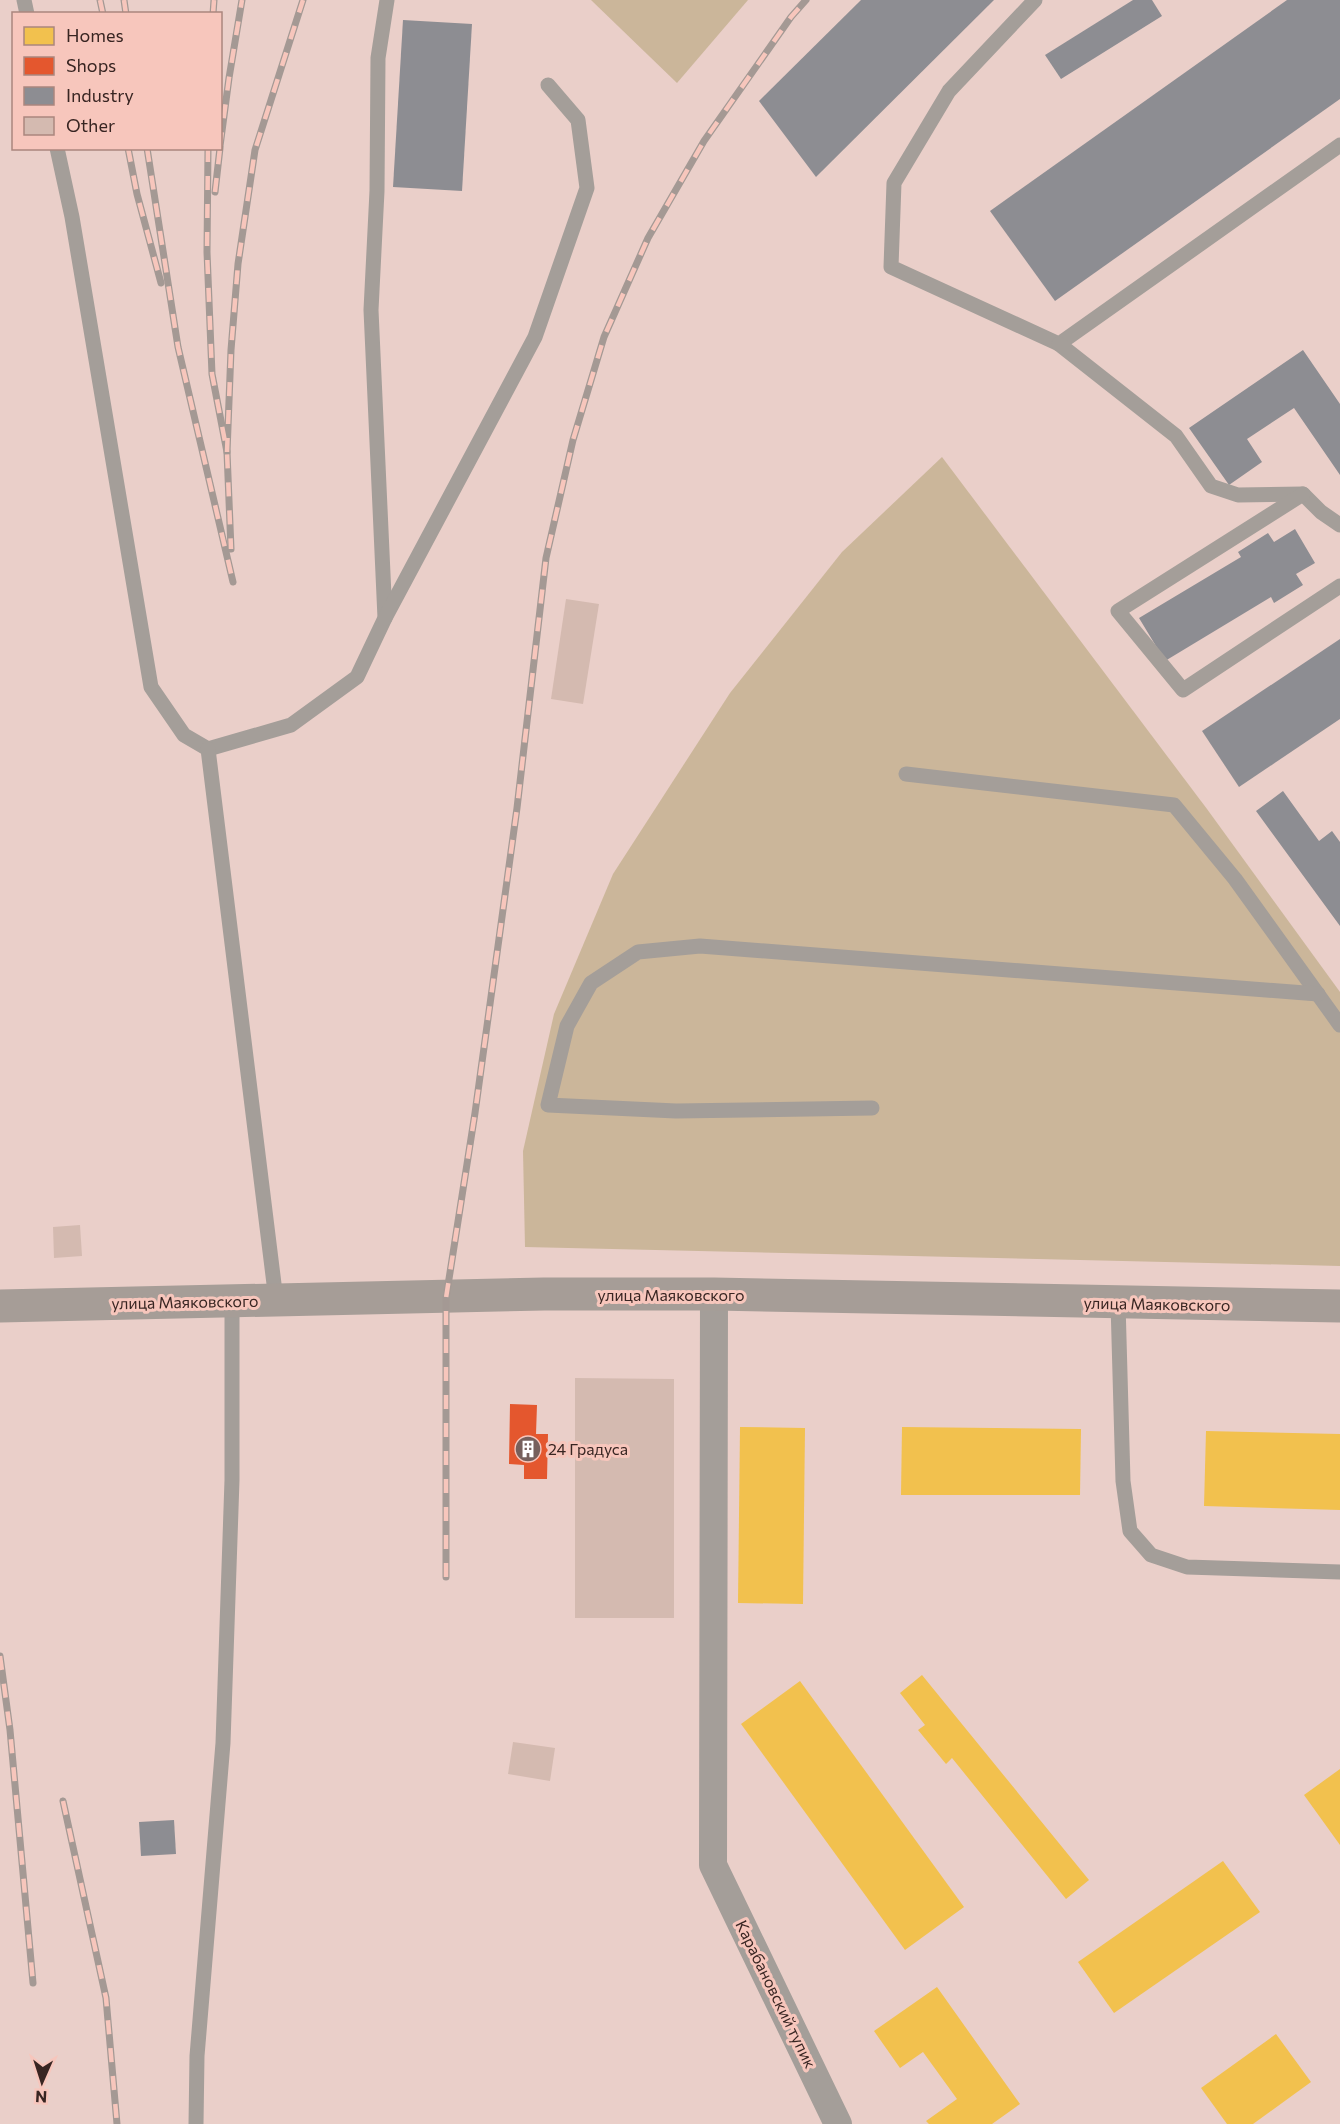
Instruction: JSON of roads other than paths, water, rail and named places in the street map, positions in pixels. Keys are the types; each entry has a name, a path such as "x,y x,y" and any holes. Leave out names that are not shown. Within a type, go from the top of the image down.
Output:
{"street":[{"name":"улица Маяковского","path":"1,1306 544,1294 714,1294 1340,1306"},
{"name":"Карабановский тупик","path":"714,1294 713,1865 838,2124"}],"lane":[{"path":"385,618 371,310 377,191 378,58 387,0"},
{"path":"1035,0 949,91 894,183 891,267 1059,344 1176,436 1211,486 1238,495 1304,494 1321,512 1340,525"},
{"path":"57,150 74,229 151,687 184,735 208,749 291,725 357,677 385,618 536,337 587,188 578,120 548,85"},
{"path":"1059,344 1340,145"},
{"path":"1304,494 1118,611 1183,690 1340,586"},
{"path":"208,749 276,1300"},
{"path":"906,774 1174,805 1236,879 1340,1025"},
{"path":"872,1108 676,1111 548,1105 567,1026 591,983 638,952 700,946 1318,994"},
{"path":"196,2124 197,2056 223,1743 232,1479 232,1301"},
{"path":"1118,1303 1124,1480 1130,1531 1151,1555 1187,1567 1340,1572"}],"railway":[{"path":"100,0 103,12"},
{"path":"124,0 126,12"},
{"path":"213,12 214,0"},
{"path":"222,131 242,0"},
{"path":"227,452 231,350 238,264 255,150 303,0"},
{"path":"446,1577 446,1298 475,1113 517,808 546,558 573,440 604,337 648,238 704,141 791,17 806,0"},
{"path":"128,150 137,194 161,283"},
{"path":"147,150 178,347 233,582"},
{"path":"208,150 207,252 212,374 227,452 231,549"},
{"path":"215,192 220,150"},
{"path":"0,1656 10,1730 33,1983"},
{"path":"63,1801 106,1998 117,2124"}],"place":[{"name":"24 Градуса","path":"528,1449"}]}
